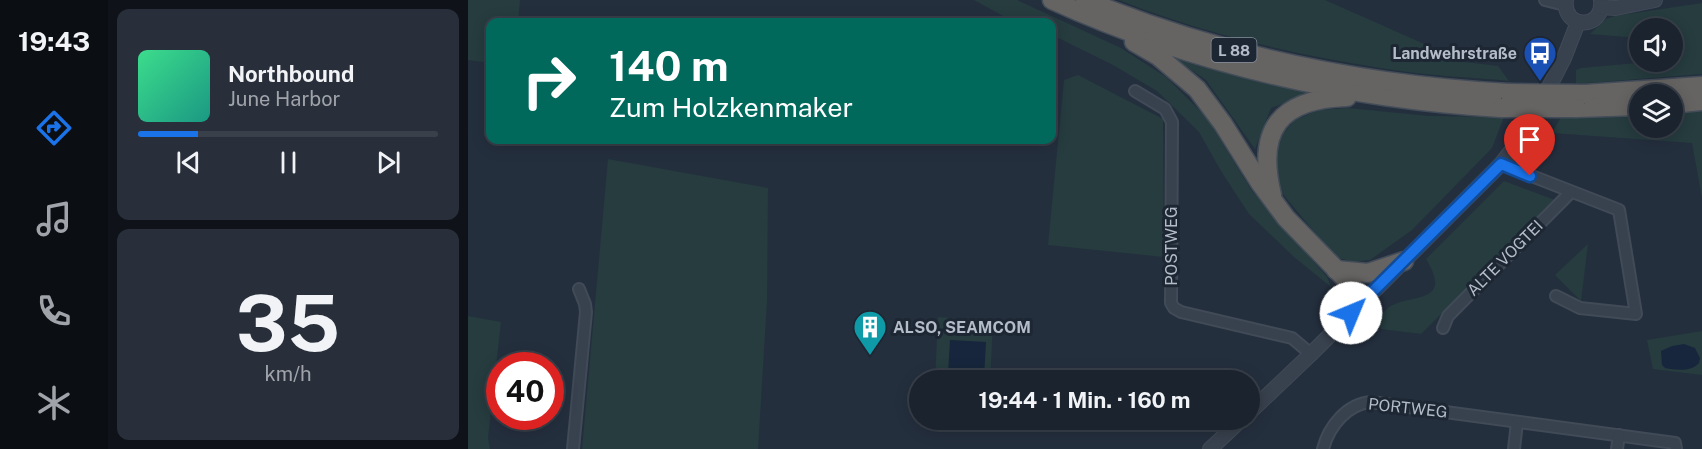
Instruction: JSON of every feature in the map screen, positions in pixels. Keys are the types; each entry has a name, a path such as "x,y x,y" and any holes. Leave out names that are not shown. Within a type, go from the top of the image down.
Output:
{"highway":[{"name":"L 88","path":"1052,0 1097,20 1174,47 1259,71 1354,92 1449,105 1505,101 1581,101 1629,105"},
{"name":"L 88","path":"1084,0 1180,35 1272,61 1361,79 1505,101"},
{"path":"1097,20 1158,56 1197,89 1286,218 1365,299"},
{"name":"L 88","path":"1581,101 1702,86"},
{"path":"1274,202 1267,175 1267,150 1273,129 1285,114 1303,104 1326,98 1385,97"},
{"path":"1683,103 1702,101"},
{"path":"1336,270 1368,273 1404,261"}],"street":[{"path":"1545,0 1566,2 1570,17 1578,22 1588,22 1597,17 1601,4 1616,8 1655,0"},
{"path":"1260,402 1501,164 1526,132 1552,83 1578,22"},
{"name":"POSTWEG","path":"1135,91 1165,110 1172,122 1171,303 1174,308 1181,312 1292,338 1311,354"},
{"path":"1501,164 1619,210 1636,315 1580,308 1556,296"},
{"name":"ALTE VOGTEI","path":"1443,328 1448,316 1570,192"},
{"path":"573,449 586,312 579,289"},
{"name":"PORTWEG","path":"1323,449 1331,429 1351,408 1359,403 1371,402 1675,443 1676,449"},
{"path":"1514,449 1517,422"},
{"path":"1210,449 1230,430"},
{"path":"1617,449 1619,435"}],"green space":[{"path":"468,0 520,0 518,18 486,18 486,62 468,60"},
{"path":"974,0 1017,0 1056,18 1007,18"},
{"path":"1119,0 1325,0 1465,62 1498,66 1509,81 1433,75 1319,57 1217,33"},
{"path":"1702,3 1702,74 1576,84 1576,70 1581,68 1629,64 1629,72 1683,72 1683,18 1629,18 1629,37 1590,34 1606,19"},
{"path":"1056,18 1121,48 1166,77 1207,118 1252,191 1327,277 1331,287 1294,257 1249,214 1199,132 1157,91 1113,65 1056,37"},
{"path":"1171,56 1314,93 1271,108 1255,149 1206,80"},
{"path":"1078,75 1163,119 1164,257 1048,245 1064,80"},
{"path":"1348,108 1429,116 1504,117 1492,148 1412,230 1370,260 1353,262 1335,257 1282,193 1275,165 1280,137 1295,120 1319,110"},
{"path":"1702,110 1702,198 1692,143 1552,133 1561,117 1629,115 1629,138 1683,138 1683,112"},
{"path":"608,159 768,188 767,301 758,449 582,449"},
{"path":"1504,181 1555,200 1421,334 1381,329 1378,322 1389,307 1432,291 1435,284 1426,259"},
{"path":"1588,244 1581,301 1555,275"},
{"path":"468,316 501,322 498,352 486,352 486,430 489,430 490,449 468,449"},
{"path":"938,317 993,321 991,370 936,370"},
{"path":"1702,331 1702,375 1653,369 1647,340"}],"water":[{"path":"950,340 986,342 984,370 948,370"},
{"path":"1684,344 1695,348 1700,358 1699,363 1688,369 1665,368 1662,365 1661,351"}],"place":[{"name":"Landwehrstraße","path":"1540,82"},
{"name":"ALSO, SEAMCOM","path":"870,356"}],"route":[{"path":"1351,313 1501,164 1530,176"}]}
